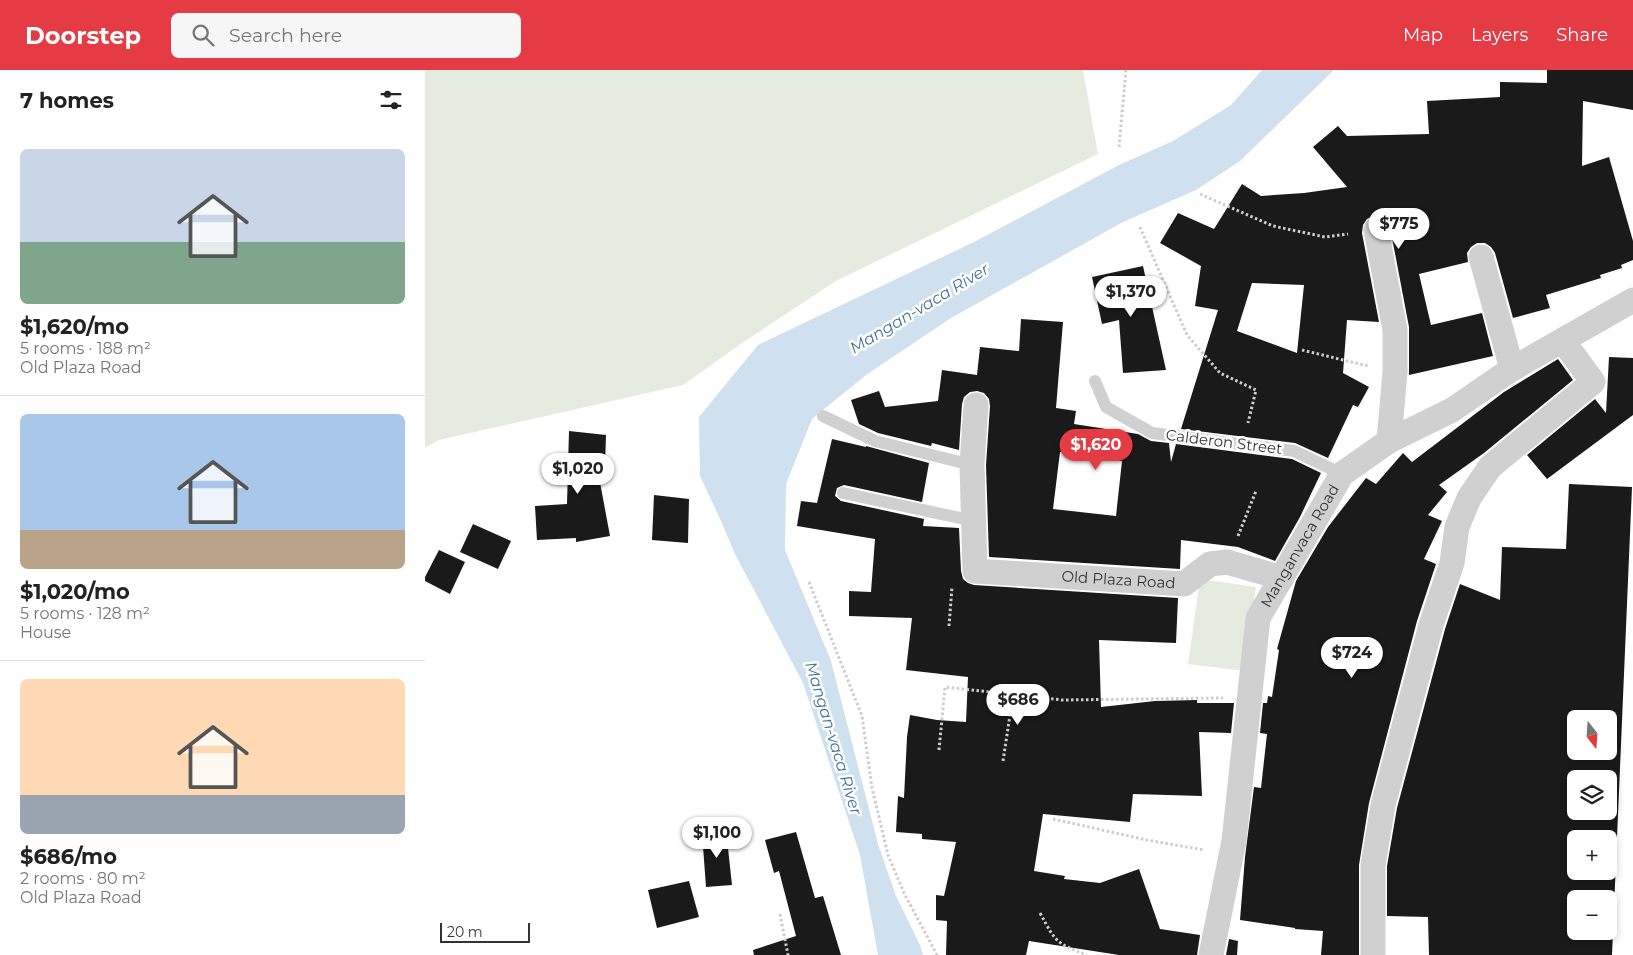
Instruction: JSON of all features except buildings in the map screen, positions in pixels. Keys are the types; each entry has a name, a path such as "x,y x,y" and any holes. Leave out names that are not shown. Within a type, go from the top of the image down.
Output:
{"street":[{"path":"1376,230 1395,330 1395,372 1389,441"},
{"path":"1481,257 1512,369"},
{"name":"Manganvaca Road","path":"1211,955 1234,841 1251,698 1258,618 1342,474 1389,441 1452,410 1512,369 1633,300"},
{"path":"1373,955 1373,865 1383,805 1431,626 1453,563 1457,527 1469,498 1490,467 1593,382 1563,340"},
{"path":"974,521 973,465 976,405"},
{"name":"Old Plaza Road","path":"974,521 975,571 1184,584 1210,564 1227,562"},
{"path":"1227,562 1282,578"}],"lane":[{"name":"Calderon Street","path":"1095,381 1106,407 1152,433 1294,451 1342,474"},
{"path":"823,416 875,441 973,465"},
{"path":"843,494 974,521"}],"path":[{"path":"1119,148 1126,70"},
{"path":"1201,194 1281,228 1325,237 1376,230"},
{"path":"1140,227 1187,335 1220,373 1256,390 1242,445"},
{"path":"1302,350 1395,372"},
{"path":"1227,562 1256,491"},
{"path":"809,582 862,716 872,788 888,855 904,893 937,955"},
{"path":"939,750 945,687 1062,700 1251,698"},
{"path":"1003,761 1013,694"},
{"path":"1053,819 1147,840 1213,852"},
{"path":"1040,913 1055,940 1067,948 1087,955"},
{"path":"780,914 788,955"}],"shaded area":[{"path":"425,70 1083,70 1098,154 836,281 742,343 683,385 439,440 425,448"},
{"path":"1200,579 1256,587 1244,671 1188,664"}],"water":[{"name":"Mangan-vaca River","path":"1262,70 1334,70 1240,161 1196,190 1123,222 951,318 866,375 812,419 786,484 785,550 831,661 878,844 896,896 923,955 878,955 860,855 803,683 735,554 700,476 699,417 758,345 974,242 1119,165 1173,141 1231,105"}]}
